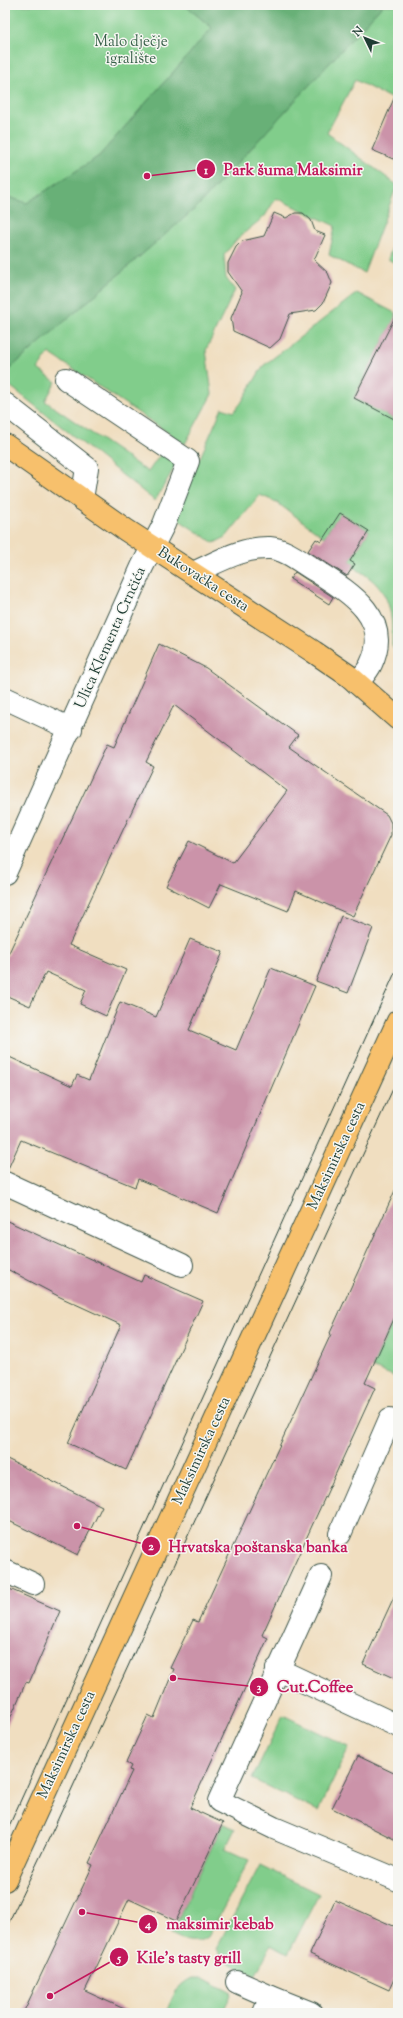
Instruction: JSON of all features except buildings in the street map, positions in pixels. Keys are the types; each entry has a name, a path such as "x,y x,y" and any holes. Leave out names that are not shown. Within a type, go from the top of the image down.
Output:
{"main road":[{"name":"Bukovačka cesta","path":"5,445 152,546 314,652 364,689 398,719"},
{"path":"364,689 398,700"},
{"name":"Maksimirska cesta","path":"5,1880 398,1021"}],"street":[{"name":"Ulica Klementa Crnčića","path":"5,873 152,546 164,524 188,461 66,379"},
{"path":"5,404 87,468 82,499"},
{"path":"193,573 249,549 273,548 284,551 324,577 362,605 376,626 378,638 376,650 364,689"},
{"path":"5,698 70,729"},
{"path":"5,1183 182,1265"},
{"path":"340,1534 390,1419 398,1422"},
{"path":"5,1571 34,1584"},
{"path":"320,1576 219,1801 274,1828 398,1880"},
{"path":"278,1669 398,1726"},
{"path":"237,1982 267,2005 311,2013"}],"green space":[{"name":"Malo dječje igralište","path":"5,5 185,5 212,28 99,156 27,203 5,196"},
{"path":"185,5 383,5 198,206 6,372 5,196 27,203 99,156 212,28"},
{"path":"383,5 398,5 398,102 355,80 327,133 397,185 364,273 329,255 335,226 276,198 265,216 238,238 224,255 226,278 235,290 206,350 212,394 185,444 49,353 38,369 56,382 45,401 148,472 162,452 177,463 155,501 5,382 5,373 198,206"},
{"path":"398,231 398,265 388,259"},
{"path":"357,293 397,314 354,398 398,421 398,653 392,646 390,609 386,599 374,582 353,567 355,564 350,561 369,531 340,513 324,537 276,502 260,495 226,537 214,543 179,520 180,503 222,408 234,412 263,366"},
{"path":"398,1310 398,1378 372,1367"},
{"path":"283,1715 349,1747 318,1811 252,1779"},
{"path":"223,1823 235,1829 225,1849 249,1860 208,1937 198,1941 185,1940 171,1934"},
{"path":"260,1865 319,1894 288,1954 271,1945 255,1976 222,1959 216,1949"},
{"path":"192,1978 203,1978 232,1993 222,2013 166,2013 178,1988"}],"tram line":[{"path":"5,1835 398,966"},
{"path":"5,1930 52,1832 398,1078"}],"place":[{"name":"Park šuma Maksimir","path":"147,176"},
{"name":"Hrvatska poštanska banka","path":"77,1526"},
{"name":"Cut.Coffee","path":"173,1678"},
{"name":"maksimir kebab","path":"82,1912"},
{"name":"Kile's tasty grill","path":"50,1996"}]}
